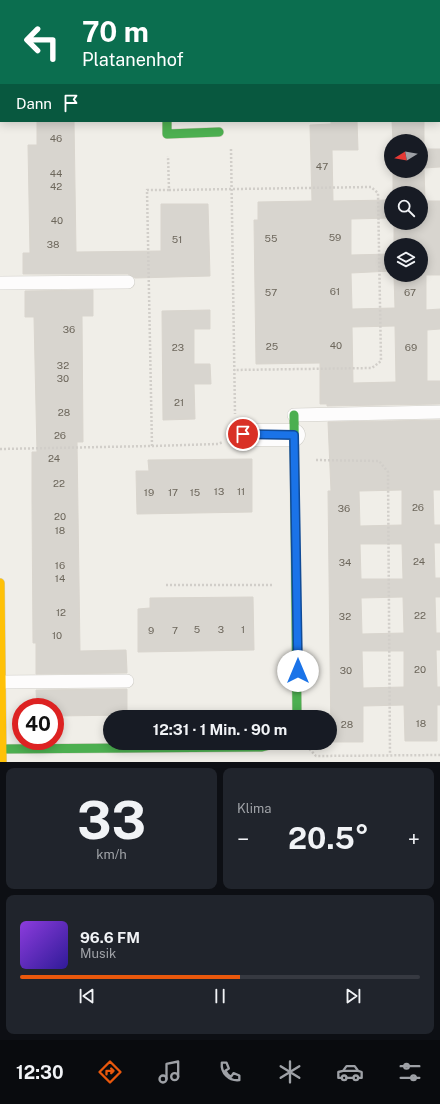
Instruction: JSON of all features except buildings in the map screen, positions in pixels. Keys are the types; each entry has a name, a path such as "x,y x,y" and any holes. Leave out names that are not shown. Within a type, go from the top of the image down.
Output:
{"street":[{"path":"167,122 167,134 219,132"},
{"path":"239,435 294,425 297,585 297,710"},
{"path":"0,583 2,762"},
{"path":"2,749 103,748"}],"lane":[{"path":"0,283 128,282"},
{"path":"294,425 440,412"},
{"path":"1,682 127,681"}],"path":[{"path":"167,134 168,190"},
{"path":"0,449 218,444 239,435 234,370 231,146"},
{"path":"152,446 147,190 371,187 378,193 381,361 372,368 234,370"},
{"path":"295,460 379,461 388,472 390,755"},
{"path":"166,584 297,585"},
{"path":"310,750 316,756 440,755"}],"traffic: fast":[{"path":"167,122 167,134 219,132"},
{"path":"294,415 297,710"},
{"path":"2,749 103,748"}],"traffic: slow":[{"path":"0,583 2,762"}],"route":[{"path":"243,434 294,435 298,671"}]}
